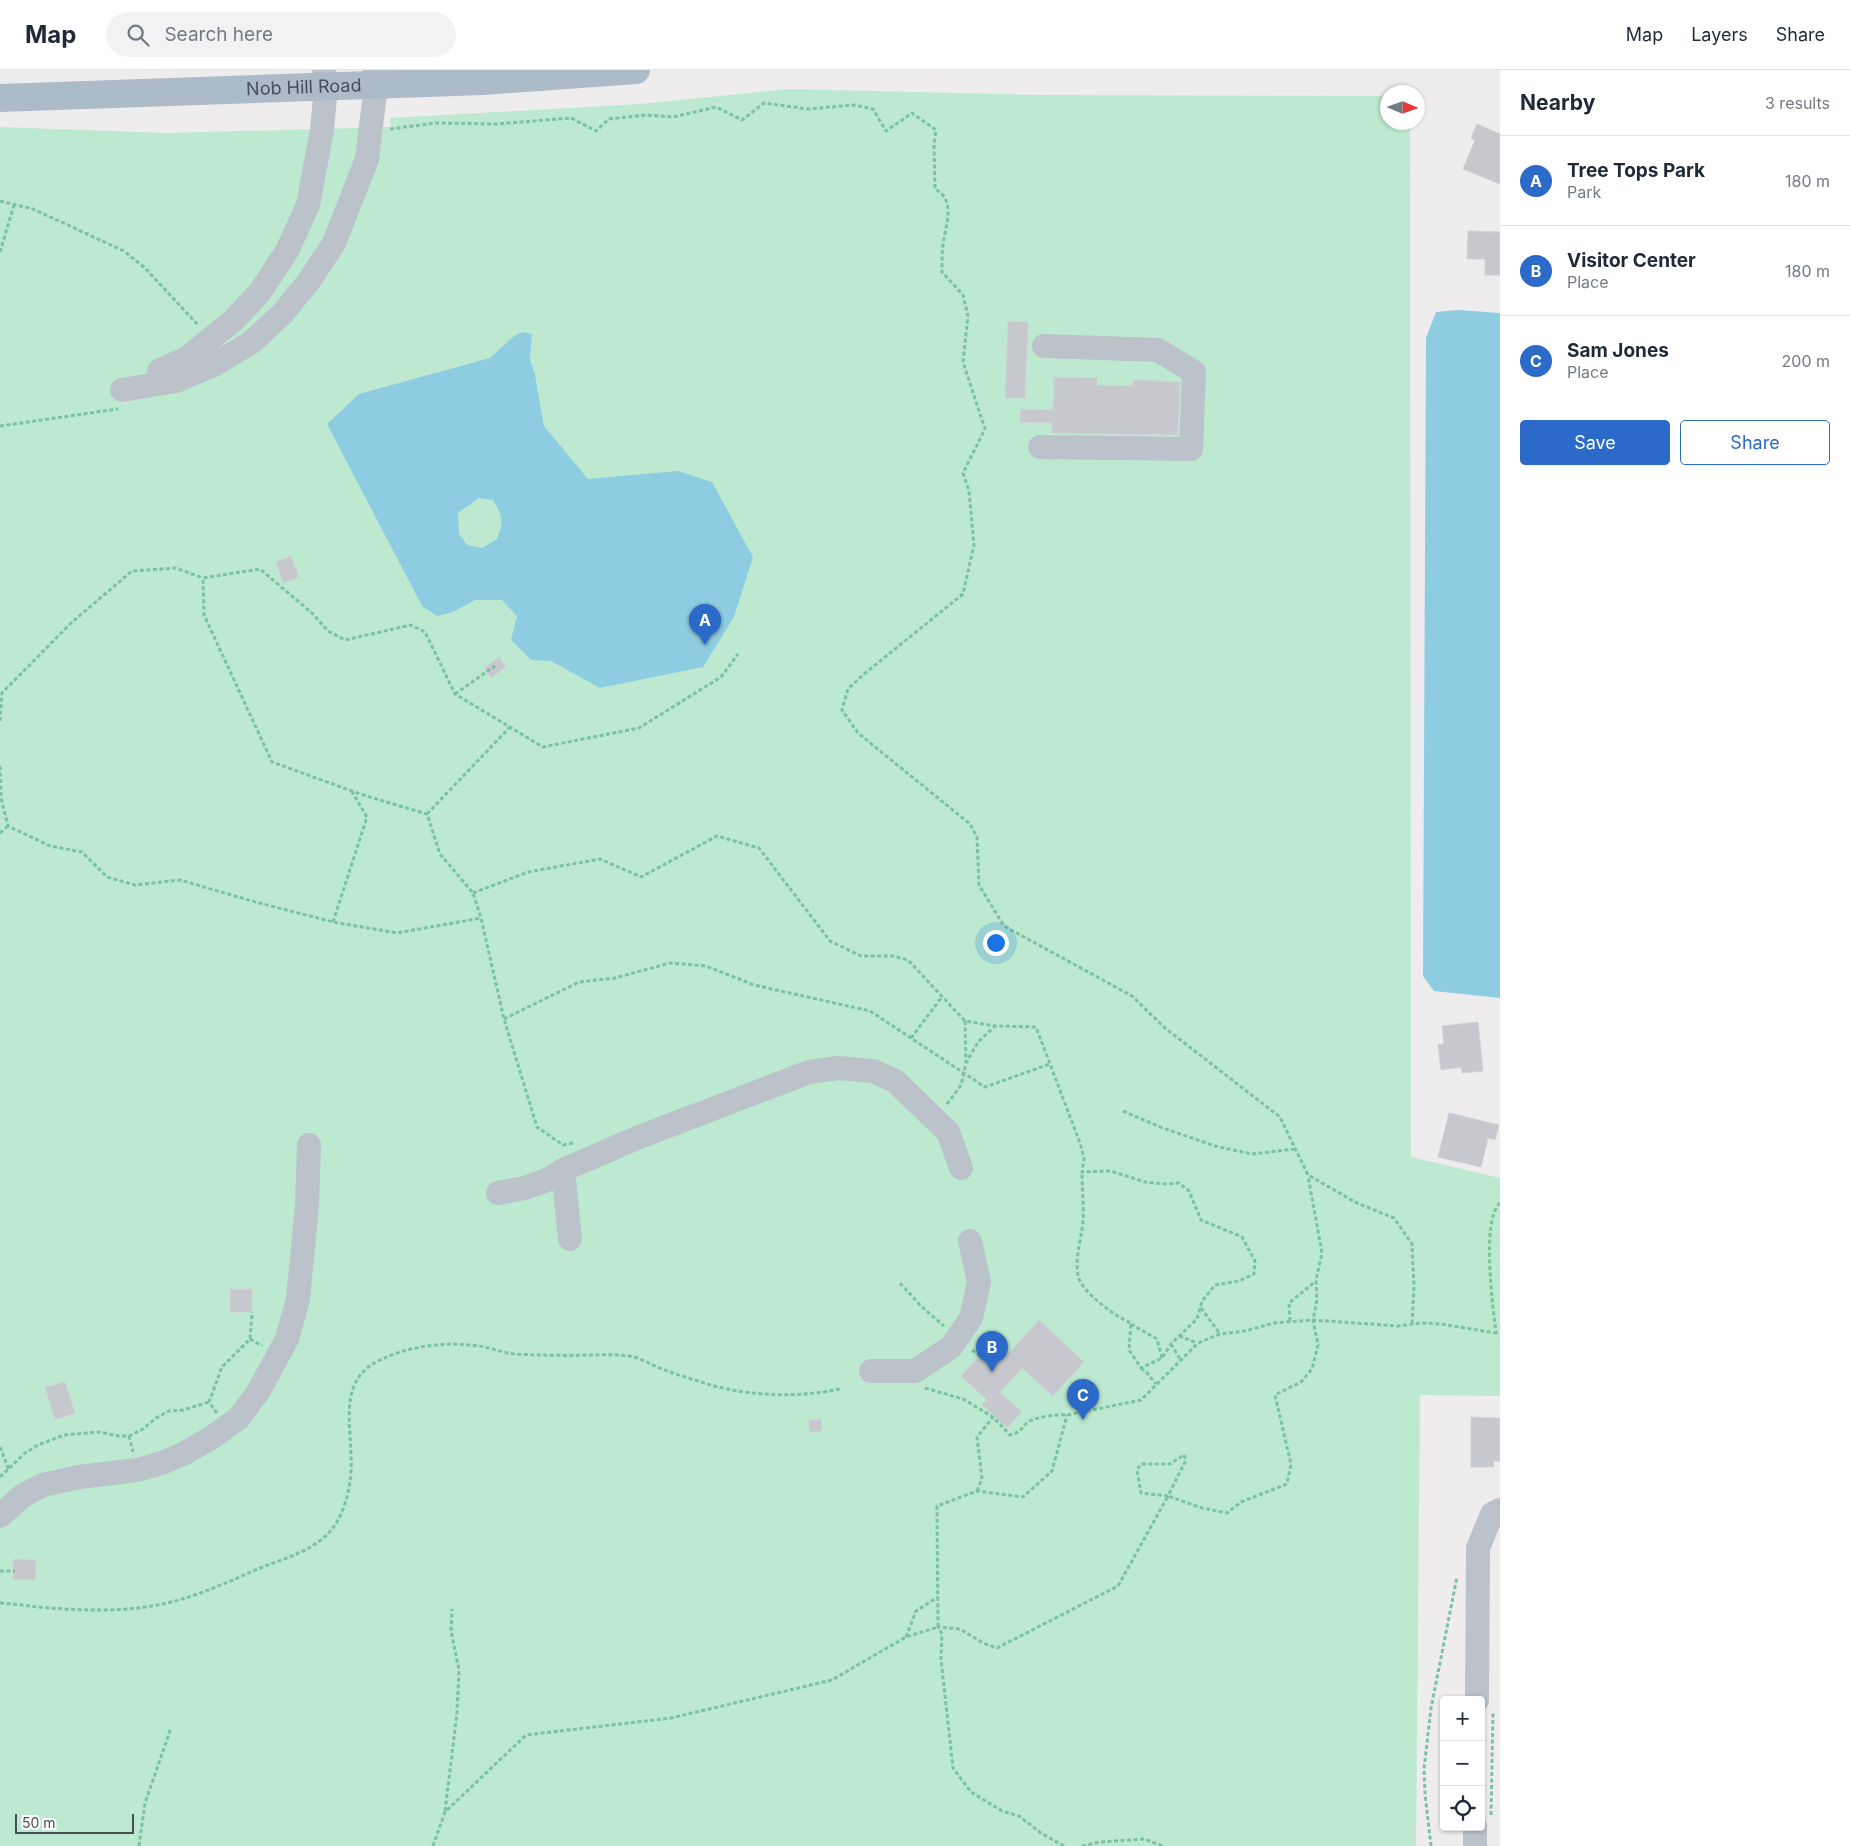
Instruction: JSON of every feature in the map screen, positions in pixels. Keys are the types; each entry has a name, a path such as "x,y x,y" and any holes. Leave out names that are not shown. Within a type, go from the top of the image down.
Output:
{"main road":[{"name":"Nob Hill Road","path":"0,98 325,78 375,77 492,80 636,70"}],"street":[{"path":"325,78 319,151 308,205 282,260 260,292 235,320 187,358 122,390 176,381 214,364 252,342 282,314 309,281 334,243 367,158 375,77"},
{"path":"1040,447 1191,450 1194,372 1158,350 1044,346"},
{"path":"498,1193 525,1188 547,1180 563,1170 686,1118 809,1072 838,1068 873,1071 895,1081 948,1132 961,1168"},
{"path":"0,1516 22,1496 43,1484 136,1470 162,1462 183,1454 211,1438 238,1418 258,1392 287,1339 298,1299 303,1258 308,1145"},
{"path":"563,1170 570,1239"},
{"path":"871,1371 916,1371 951,1347 971,1318 979,1282 970,1241"},
{"path":"1476,1696 1478,1548 1496,1512"},
{"path":"1475,1831 1475,1846"}],"path":[{"path":"370,132 436,123 497,124 571,118 596,131 609,119 646,115 673,117 716,107 742,120 764,103 808,109 854,104 873,109 886,131 912,113 936,130 934,144 935,189 942,193 949,210 943,247 942,272 963,294 968,316 963,362 985,429 963,473 968,491 974,545 963,594 848,688 842,710 858,733 970,824 977,837 979,885 1004,926 1132,996 1165,1028 1280,1117 1308,1175 1322,1252 1316,1280 1317,1300 1313,1320 1318,1346 1312,1369 1301,1382 1275,1395 1291,1464 1287,1484 1241,1502 1227,1512 1202,1508 1168,1496 1140,1493 1137,1470 1141,1464 1170,1464 1175,1462 1178,1457 1184,1455 1186,1460 1168,1496 1118,1586 997,1648 960,1629 938,1627 906,1637 832,1680 671,1718 526,1735 445,1812"},
{"path":"0,201 32,209 124,251 145,268 198,325"},
{"path":"0,252 14,205"},
{"path":"0,721 1,693 72,623 132,571 176,568 204,578 260,568 312,613 328,631 345,640 411,625 425,632 455,694 543,747 639,728 722,676 738,654"},
{"path":"204,578 204,615 272,762 366,796 427,814"},
{"path":"455,694 495,666"},
{"path":"427,814 510,727"},
{"path":"0,766 0,798 8,826 50,846 82,852 107,877 135,885 180,880 333,922 397,933 481,918"},
{"path":"333,922 367,817 351,790"},
{"path":"427,814 440,854 473,893 481,918 504,1019 537,1127 563,1144 577,1142"},
{"path":"0,833 8,826"},
{"path":"473,893 528,872 600,859 641,877 717,836 759,848 830,941 861,956 893,956 908,960 965,1021 995,1026 1036,1027 1084,1158 1082,1172 1083,1221 1078,1251 1078,1278 1095,1299 1118,1318 1131,1323 1158,1339 1162,1358"},
{"path":"504,1019 579,982 615,978 670,963 706,966 754,986 870,1011 985,1087 1050,1064"},
{"path":"911,1038 942,997"},
{"path":"934,1118 962,1085 966,1063 965,1021"},
{"path":"966,1063 978,1042 995,1026"},
{"path":"1123,1111 1160,1127 1215,1146 1252,1154 1296,1149"},
{"path":"1082,1172 1111,1171 1145,1182 1179,1183 1189,1191 1201,1220 1242,1237 1255,1261 1254,1274 1240,1281 1215,1285 1202,1301 1197,1319 1171,1344 1162,1358 1141,1368"},
{"path":"1308,1175 1357,1203 1394,1218 1412,1244 1414,1287 1412,1324"},
{"path":"922,1387 963,1399 992,1417 1010,1435 1019,1433 1029,1421 1141,1400 1198,1343 1220,1334 1245,1331 1290,1321 1313,1320 1398,1326 1422,1323 1442,1324 1498,1333 1490,1287 1490,1224 1496,1206 1500,1203"},
{"path":"1290,1321 1289,1303 1316,1280"},
{"path":"900,1283 921,1306 980,1356"},
{"path":"1200,1308 1220,1334"},
{"path":"209,1402 222,1367 250,1339 252,1312"},
{"path":"1131,1323 1129,1350 1141,1368 1156,1384"},
{"path":"1179,1336 1198,1343"},
{"path":"0,1603 98,1610 150,1606 188,1597 230,1582 287,1558 321,1541 330,1533 343,1510 350,1485 350,1395 355,1381 368,1367 380,1360 415,1349 434,1345 458,1344 481,1346 510,1354 586,1356 608,1354 631,1356 696,1381 726,1389 754,1393 786,1394 810,1394 840,1389"},
{"path":"1171,1344 1180,1359"},
{"path":"209,1402 227,1426"},
{"path":"0,1477 38,1445 64,1435 100,1432 118,1436 129,1436 143,1429 169,1410 183,1410 209,1402"},
{"path":"1064,1846 1041,1833 1018,1816 1002,1811 971,1792 953,1768 941,1659 942,1634 938,1627 937,1506 977,1491 1023,1497 1052,1471 1067,1415"},
{"path":"977,1491 982,1479 977,1437 992,1417"},
{"path":"0,1447 9,1470"},
{"path":"0,1571 15,1571"},
{"path":"1431,1846 1424,1794 1424,1769 1432,1708 1458,1572"},
{"path":"906,1637 916,1611 938,1596"},
{"path":"433,1846 445,1812 458,1705 459,1670 452,1631 452,1609"},
{"path":"139,1846 145,1802 171,1728"},
{"path":"1082,1846 1100,1842 1144,1839 1163,1846"}],"green space":[{"path":"789,89 1036,95 1380,96 1380,130 1410,130 1411,1157 1500,1178 1500,1396 1420,1395 1416,1846 0,1846 0,127 167,133 391,127 390,118 640,104"}],"water":[{"path":"1458,310 1500,313 1500,998 1434,991 1423,976 1426,338 1436,312"},
{"path":"522,332 532,334 530,359 535,375 544,426 588,479 678,471 712,482 753,557 734,617 703,667 600,688 551,661 531,660 511,640 517,616 502,600 475,600 453,612 437,616 422,606 327,424 359,394 490,358 513,337","holes":["479,498 493,500 499,510 501,519 501,528 497,539 482,548 467,545 459,534 458,513"]}],"building":[{"path":"1477,124 1500,134 1500,184 1463,169 1475,140 1471,138"},
{"path":"1468,231 1500,232 1500,275 1485,275 1485,259 1467,259"},
{"path":"1008,321 1028,322 1025,398 1005,398"},
{"path":"1054,377 1097,378 1097,385 1133,386 1133,380 1180,382 1178,435 1052,433 1052,423 1020,422 1021,409 1053,410"},
{"path":"291,556 299,577 283,583 276,562"},
{"path":"499,657 506,667 491,678 484,668"},
{"path":"1478,1022 1483,1071 1462,1073 1461,1067 1441,1070 1438,1045 1444,1044 1442,1026"},
{"path":"1449,1113 1499,1125 1495,1140 1488,1138 1481,1167 1438,1157"},
{"path":"230,1289 252,1289 252,1312 230,1312"},
{"path":"1039,1320 1084,1362 1053,1396 1022,1368 1000,1392 1022,1412 1007,1428 982,1405 987,1400 961,1376 994,1340 1009,1353"},
{"path":"65,1382 75,1413 55,1420 45,1387"},
{"path":"1471,1417 1500,1418 1500,1461 1493,1461 1494,1467 1471,1467"},
{"path":"821,1419 822,1431 809,1432 809,1420"},
{"path":"13,1559 36,1560 35,1580 13,1579"}],"place":[{"name":"Tree Tops Park","path":"705,645"},
{"name":"Visitor Center","path":"992,1372"},
{"name":"Sam Jones","path":"1083,1420"}]}
